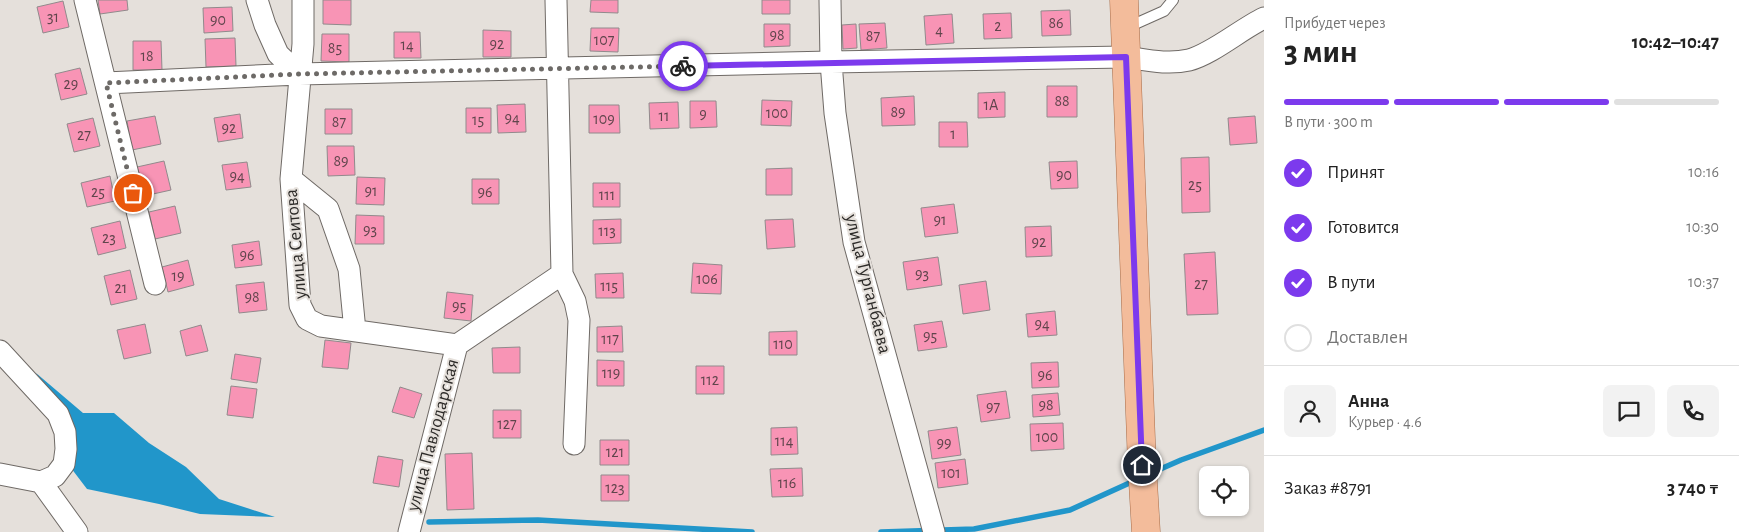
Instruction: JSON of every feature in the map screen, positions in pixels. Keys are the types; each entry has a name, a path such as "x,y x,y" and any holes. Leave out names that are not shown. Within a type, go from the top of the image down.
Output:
{"main road":[{"path":"1124,0 1146,527"}],"street":[{"path":"85,0 155,284"},
{"path":"257,0 265,25 278,54 299,74"},
{"name":"улица Сеитова","path":"303,0 303,44 291,178 300,305 307,320 321,326 457,345"},
{"path":"556,0 562,274 575,302 580,320 574,444"},
{"name":"улица Турганбаева","path":"830,0 831,62 835,112 854,242 934,532"},
{"path":"106,83 299,74 831,62 1126,57 1166,63 1201,56 1264,18"},
{"path":"291,178 328,209 349,269 355,331"},
{"name":"улица Павлодарская","path":"409,532 457,345 562,274"},
{"path":"0,351 58,414 65,432 66,449 64,464 55,476 41,482 0,474"},
{"path":"41,482 83,531"}],"lane":[{"path":"1125,28 1164,11 1173,0"}],"water":[{"path":"36,373 83,413 114,413 149,443 186,467 219,499 275,517 200,514 87,489 71,468 70,421"}],"building":[{"path":"98,0 127,0 128,10 100,14"},
{"path":"323,0 351,0 351,25 323,24"},
{"path":"591,0 618,0 618,13 590,12"},
{"path":"762,0 790,0 790,14 762,14"},
{"path":"63,1 69,27 43,33 37,7"},
{"path":"232,7 233,31 204,33 203,8"},
{"path":"1070,10 1071,35 1042,36 1041,11"},
{"path":"1011,13 1012,38 984,39 983,14"},
{"path":"952,14 954,43 926,45 924,16"},
{"path":"885,23 887,48 861,50 859,24"},
{"path":"764,24 790,24 790,46 764,47"},
{"path":"856,24 857,48 843,49 842,25"},
{"path":"591,28 619,28 618,52 590,51"},
{"path":"483,30 511,31 511,57 483,57"},
{"path":"394,32 420,32 421,58 394,58"},
{"path":"322,34 349,34 349,62 321,61"},
{"path":"235,38 236,66 206,67 205,39"},
{"path":"133,41 161,41 162,70 133,70"},
{"path":"80,68 87,94 61,100 55,74"},
{"path":"1047,86 1077,86 1077,117 1047,117"},
{"path":"1005,92 1005,117 978,118 978,93"},
{"path":"914,96 915,125 882,126 881,98"},
{"path":"762,100 792,101 791,126 761,125"},
{"path":"690,101 716,101 717,127 690,128"},
{"path":"678,102 679,128 650,129 649,103"},
{"path":"525,104 526,132 498,133 497,105"},
{"path":"589,105 619,105 620,133 589,133"},
{"path":"466,108 491,108 491,133 466,133"},
{"path":"325,109 352,109 352,134 325,134"},
{"path":"240,114 243,138 218,142 214,118"},
{"path":"155,116 161,144 132,150 127,121"},
{"path":"1255,116 1257,143 1230,145 1228,118"},
{"path":"93,118 100,146 74,152 67,124"},
{"path":"939,122 967,122 968,147 939,147"},
{"path":"327,146 354,146 355,175 328,176"},
{"path":"1209,157 1210,212 1182,213 1181,158"},
{"path":"164,161 171,190 144,196 137,167"},
{"path":"1077,161 1078,188 1051,189 1049,162"},
{"path":"247,162 251,187 226,190 222,165"},
{"path":"792,168 792,195 766,195 766,169"},
{"path":"110,176 115,201 87,207 81,183"},
{"path":"357,177 385,178 384,205 356,204"},
{"path":"472,179 499,179 499,204 472,204"},
{"path":"593,183 620,183 620,207 593,207"},
{"path":"954,204 958,233 925,237 921,208"},
{"path":"175,206 181,233 155,239 149,212"},
{"path":"356,215 384,216 384,244 355,244"},
{"path":"621,219 621,243 593,244 593,220"},
{"path":"793,219 795,247 767,249 765,220"},
{"path":"120,221 126,248 98,255 91,228"},
{"path":"1051,226 1052,256 1026,257 1025,227"},
{"path":"259,241 262,265 235,268 232,245"},
{"path":"1215,252 1218,314 1187,315 1184,254"},
{"path":"938,257 942,285 907,290 903,262"},
{"path":"188,260 194,285 168,292 162,267"},
{"path":"693,263 722,265 721,294 691,293"},
{"path":"130,270 137,299 111,305 104,276"},
{"path":"623,273 624,298 596,298 595,274"},
{"path":"986,281 990,310 963,314 959,285"},
{"path":"264,282 267,310 239,313 236,285"},
{"path":"447,292 473,295 471,321 444,318"},
{"path":"1055,311 1057,335 1028,337 1026,314"},
{"path":"942,321 947,347 918,351 914,325"},
{"path":"145,324 151,353 124,359 117,330"},
{"path":"201,325 208,351 186,356 180,331"},
{"path":"622,326 623,352 597,352 597,327"},
{"path":"797,331 797,355 769,355 769,332"},
{"path":"325,340 351,343 348,369 322,367"},
{"path":"520,347 520,373 493,373 492,348"},
{"path":"235,354 261,358 257,383 231,379"},
{"path":"597,360 624,361 624,386 597,386"},
{"path":"1058,362 1059,387 1032,388 1031,363"},
{"path":"696,366 724,366 724,394 696,394"},
{"path":"231,386 257,389 253,418 227,415"},
{"path":"400,387 422,394 414,418 392,412"},
{"path":"1006,391 1010,418 981,422 977,395"},
{"path":"1058,393 1060,415 1033,417 1032,395"},
{"path":"493,410 521,410 521,438 493,438"},
{"path":"1063,423 1064,449 1031,451 1030,424"},
{"path":"797,427 798,454 771,455 771,428"},
{"path":"957,427 961,455 932,459 928,431"},
{"path":"600,440 629,440 629,465 600,465"},
{"path":"472,453 474,509 447,510 445,454"},
{"path":"378,456 403,460 399,487 373,483"},
{"path":"965,459 968,484 938,488 935,463"},
{"path":"802,468 803,496 772,497 770,469"},
{"path":"601,475 629,475 629,501 601,501"}],"waterway":[{"path":"1149,474 1181,460 1264,430"},
{"path":"881,532 974,529 1070,510 1136,480"},
{"path":"429,522 538,520 752,532"}],"way so far":[{"path":"133,193 106,83 299,74 683,66"}],"route":[{"path":"683,66 1126,57 1142,465"}]}
